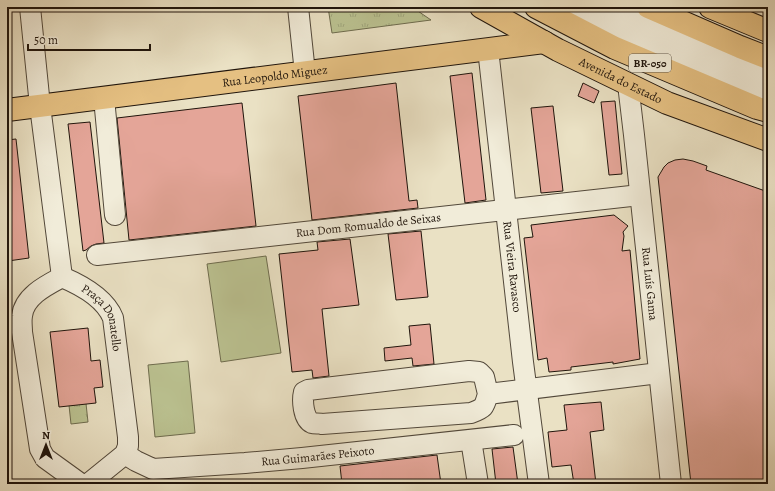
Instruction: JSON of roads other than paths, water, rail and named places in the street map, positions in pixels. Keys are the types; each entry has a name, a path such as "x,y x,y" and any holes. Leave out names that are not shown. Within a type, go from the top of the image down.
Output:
{"main road":[{"name":"Avenida do Estado","path":"481,7 558,50 667,103 768,140"},
{"name":"BR-050","path":"536,7 615,48 768,111"},
{"path":"648,7 740,48 768,58"},
{"path":"710,7 768,31"},
{"name":"Rua Leopoldo Miguez","path":"7,110 544,42"}],"street":[{"path":"30,7 40,106 62,277"},
{"path":"298,7 306,73"},
{"path":"576,7 678,59 768,95"},
{"path":"608,7 686,43 768,75"},
{"path":"735,18 768,19"},
{"name":"Rua Vieira Ravasco","path":"488,49 539,484"},
{"name":"Rua Luís Gama","path":"628,84 671,484"},
{"path":"104,98 115,215"},
{"name":"Rua Dom Romualdo de Seixas","path":"97,255 640,195"},
{"name":"Praça Donatello","path":"81,484 45,458 40,449 22,332 22,315 26,304 38,290 62,277 78,283 93,294 110,310 113,318 128,436 128,446 125,454"},
{"path":"469,371 479,372 484,377 488,394 482,409 471,413 322,424 311,422 306,417 303,397 304,392 308,390 469,371"},
{"path":"488,394 659,372"},
{"name":"Rua Guimarães Peixoto","path":"125,454 153,469 302,458 514,435"},
{"path":"471,440 478,484"},
{"path":"88,484 125,454"}]}
